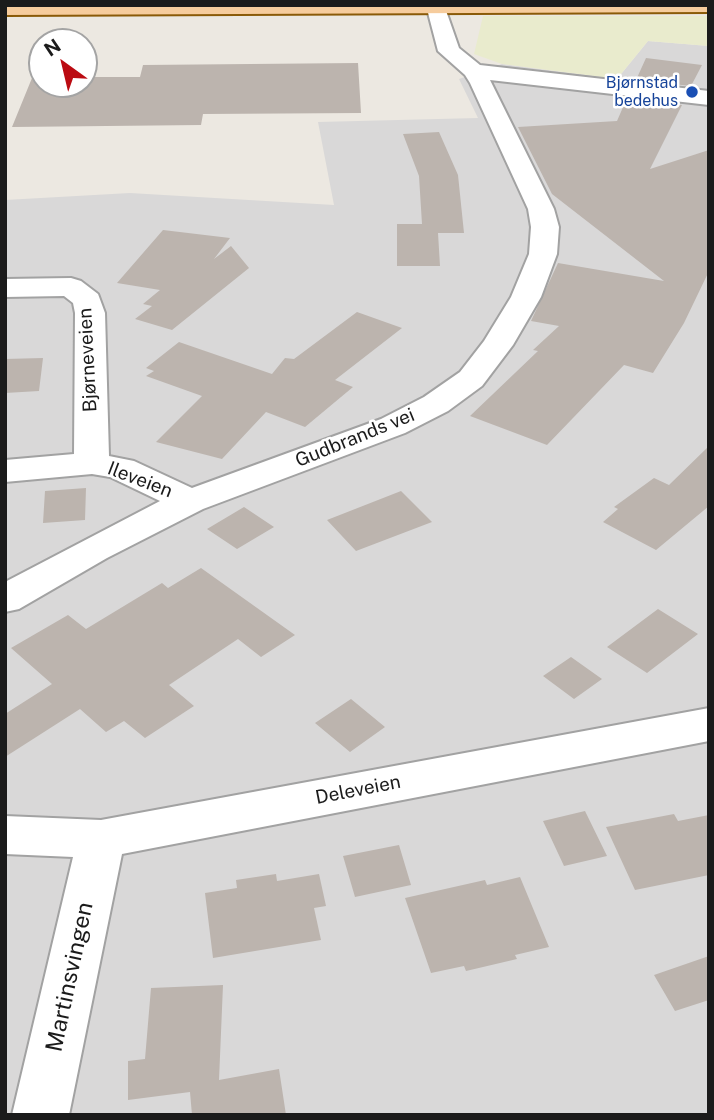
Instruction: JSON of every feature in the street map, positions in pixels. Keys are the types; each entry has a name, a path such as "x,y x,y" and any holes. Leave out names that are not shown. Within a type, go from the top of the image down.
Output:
{"main road":[{"path":"5,9 709,6"}],"street":[{"name":"Gudbrands vei","path":"5,599 94,549 190,501 342,447 393,426 436,404 471,379 497,345 530,286 543,254 545,226 541,209 527,177 474,71 449,51 435,7"},
{"path":"474,71 709,98"},
{"name":"Bjørneveien","path":"5,288 71,287 87,300 90,313 92,463"},
{"name":"Ileveien","path":"5,471 92,463 121,469 190,501"},
{"name":"Deleveien","path":"5,835 101,839 709,724"},
{"name":"Martinsvingen","path":"40,1115 101,839"}],"shaded area":[{"path":"648,41 709,46 709,1115 5,1115 5,200 130,193 334,205 318,122 478,118 459,79 502,64 617,79"}],"green space":[{"path":"483,16 709,16 709,46 648,41 617,79 502,64 474,54"}],"building":[{"path":"646,58 702,65 691,86 636,80"},
{"path":"358,63 361,113 203,114 201,125 12,127 28,88 28,98 98,98 98,77 140,77 143,65"},
{"path":"627,98 682,105 650,169 709,150 709,271 684,323 653,373 624,365 547,445 470,416 538,351 533,350 559,326 531,321 558,263 664,281 552,194 518,127 617,121"},
{"path":"439,132 458,175 464,233 438,233 440,266 397,266 397,224 422,224 419,176 403,134"},
{"path":"163,230 230,238 214,259 231,246 249,268 172,330 135,319 152,306 143,304 160,290 117,283"},
{"path":"357,312 402,328 335,380 353,387 305,427 266,412 222,459 156,442 202,396 146,376 154,371 146,368 179,342 272,374 285,358 294,359"},
{"path":"43,358 39,391 5,393 5,359"},
{"path":"709,446 709,506 656,550 603,522 618,509 614,507 654,478 669,485"},
{"path":"86,488 85,520 43,523 45,491"},
{"path":"401,491 432,522 356,551 327,520"},
{"path":"244,507 274,527 237,549 207,529"},
{"path":"201,568 295,635 261,657 238,639 169,685 194,706 145,738 124,721 106,732 80,709 5,757 5,714 52,684 11,648 68,615 86,629 162,583 168,588"},
{"path":"658,609 698,634 647,673 607,647"},
{"path":"571,657 602,679 574,699 543,676"},
{"path":"351,699 385,727 350,752 315,723"},
{"path":"585,811 607,856 564,866 543,821"},
{"path":"674,814 678,821 709,815 709,875 635,890 606,827"},
{"path":"399,845 411,885 355,897 343,856"},
{"path":"276,874 277,881 319,874 326,906 314,908 321,940 213,958 205,893 237,888 236,880"},
{"path":"520,877 549,947 515,955 517,959 466,971 464,966 431,973 405,898 485,880 487,885"},
{"path":"709,956 709,1000 675,1011 654,975"},
{"path":"223,985 219,1080 279,1069 286,1115 192,1115 190,1092 128,1100 128,1061 145,1059 151,988"}],"place":[{"name":"Bjørnstad bedehus","path":"692,92"}]}
